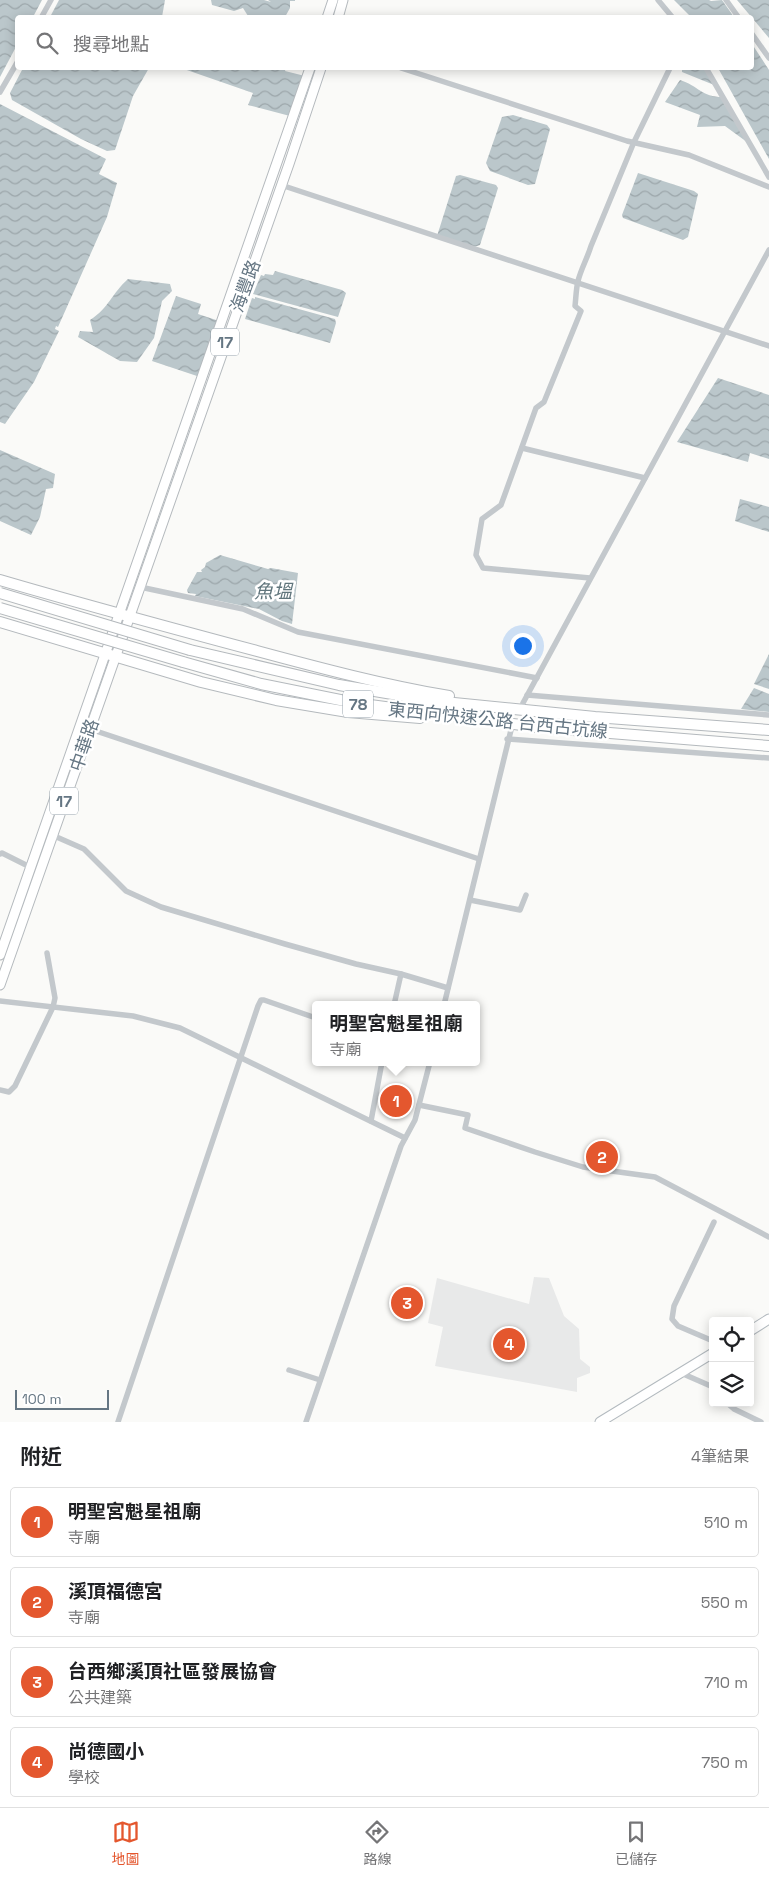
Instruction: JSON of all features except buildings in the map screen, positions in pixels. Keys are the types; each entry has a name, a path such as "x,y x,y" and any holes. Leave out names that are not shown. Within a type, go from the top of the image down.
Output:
{"highway":[{"path":"0,580 124,616 330,671 418,691 534,711"},
{"name":"東西向快速公路 台西古坑線","path":"0,593 190,650 339,685 434,701 769,730"},
{"name":"東西向快速公路 台西古坑線","path":"0,608 261,684 355,703 536,727 769,746"},
{"path":"0,622 110,653 202,682 276,700 348,712 536,727"}],"main road":[{"path":"328,15 333,0"},
{"path":"339,15 343,0"},
{"name":"海豐路","path":"124,616 309,70"},
{"name":"海豐路","path":"124,616 140,587 320,70"},
{"name":"中華路","path":"0,955 30,867 124,616"},
{"name":"中華路","path":"0,985 90,729 110,653"},
{"path":"754,1328 769,1319"},
{"path":"600,1422 709,1356"}],"street":[{"path":"43,15 51,0"},
{"path":"658,0 670,15"},
{"path":"726,0 737,15"},
{"path":"754,37 769,58"},
{"path":"0,92 15,65"},
{"path":"407,70 634,142 689,155 769,187"},
{"path":"590,578 483,568 479,564 476,555 482,520 501,505 536,408 544,402 581,310 575,306 577,282 634,142 669,70"},
{"path":"707,70 769,177"},
{"path":"281,184 769,346"},
{"path":"523,703 769,250"},
{"path":"522,448 645,478"},
{"path":"140,587 243,609 298,632 537,678"},
{"path":"527,695 769,715"},
{"path":"90,729 480,859"},
{"path":"445,1001 511,730"},
{"path":"508,739 769,758"},
{"path":"52,835 84,849 126,891 161,907 329,956 448,988"},
{"path":"0,854 8,855 30,867"},
{"path":"470,900 520,910 526,895"},
{"path":"0,1090 9,1092 15,1086 53,1007 55,998 46,952"},
{"path":"395,1001 401,974"},
{"path":"118,1422 240,1057 261,1000 312,1017"},
{"path":"0,1001 133,1016 180,1028 405,1138"},
{"path":"371,1121 381,1066"},
{"path":"306,1422 405,1138 415,1120 429,1066"},
{"path":"419,1105 468,1115 465,1128 535,1152 583,1166 655,1177 769,1237"},
{"path":"709,1339 678,1326 672,1319 674,1306 714,1222"},
{"path":"289,1370 320,1380"},
{"path":"681,1373 709,1385"},
{"path":"732,1407 761,1422"}],"shaded area":[{"path":"534,1277 549,1278 564,1316 579,1329 580,1359 590,1367 590,1373 577,1378 577,1392 435,1366 443,1327 428,1323 437,1278 529,1304"}],"water":[{"path":"0,0 42,0 34,15 15,15 15,49 0,77"},
{"path":"59,0 165,0 162,15 51,15"},
{"path":"211,0 264,0 271,2 268,0 295,0 290,1 290,8 286,15 247,15 243,8 234,11 212,5"},
{"path":"674,0 722,0 733,15 689,15"},
{"path":"737,0 769,0 769,38 754,20 754,15 750,15"},
{"path":"754,47 769,70 769,159 719,70 754,70"},
{"path":"22,70 148,70 133,96 115,150 107,151 81,139 12,100 10,93"},
{"path":"187,70 285,70 305,76 290,116 248,105 253,93"},
{"path":"682,70 708,70 719,87 682,72"},
{"path":"680,80 710,95 723,97 751,145 725,126 697,127 700,115 665,102"},
{"path":"0,104 106,159 99,174 117,183 107,217 58,327 56,326 55,329 59,331 34,382 5,424 0,422"},
{"path":"513,115 547,125 550,129 535,184 528,185 490,171 486,163 502,117"},
{"path":"638,173 694,191 698,194 688,237 683,240 623,218 622,215"},
{"path":"460,175 496,185 498,188 480,245 471,248 437,236 456,176"},
{"path":"275,271 342,290 346,293 338,317 253,294 261,275 273,275"},
{"path":"128,279 170,284 172,291 162,301 154,338 137,362 120,361 78,337 80,331 93,332 90,320 102,310"},
{"path":"176,296 201,304 198,314 222,322 200,377 152,361"},
{"path":"255,297 335,319 336,323 330,343 245,319 252,298 255,299"},
{"path":"718,378 769,395 769,459 750,453 748,462 677,442"},
{"path":"0,450 55,474 53,488 46,489 40,517 31,535 0,521"},
{"path":"740,499 769,507 769,532 735,521"},
{"name":"魚塭","path":"220,555 268,569 298,573 292,624 259,609 188,593 187,590 197,572 202,572 201,570 205,567 206,563"},
{"path":"769,654 769,689 754,684"},
{"path":"754,688 769,694 769,712 741,709"}],"place":[{"name":"明聖宮魁星祖廟","path":"396,1101"},
{"name":"溪頂福德宮","path":"602,1157"},
{"name":"台西鄉溪頂社區發展協會","path":"407,1303"},
{"name":"尚德國小","path":"509,1344"}]}
